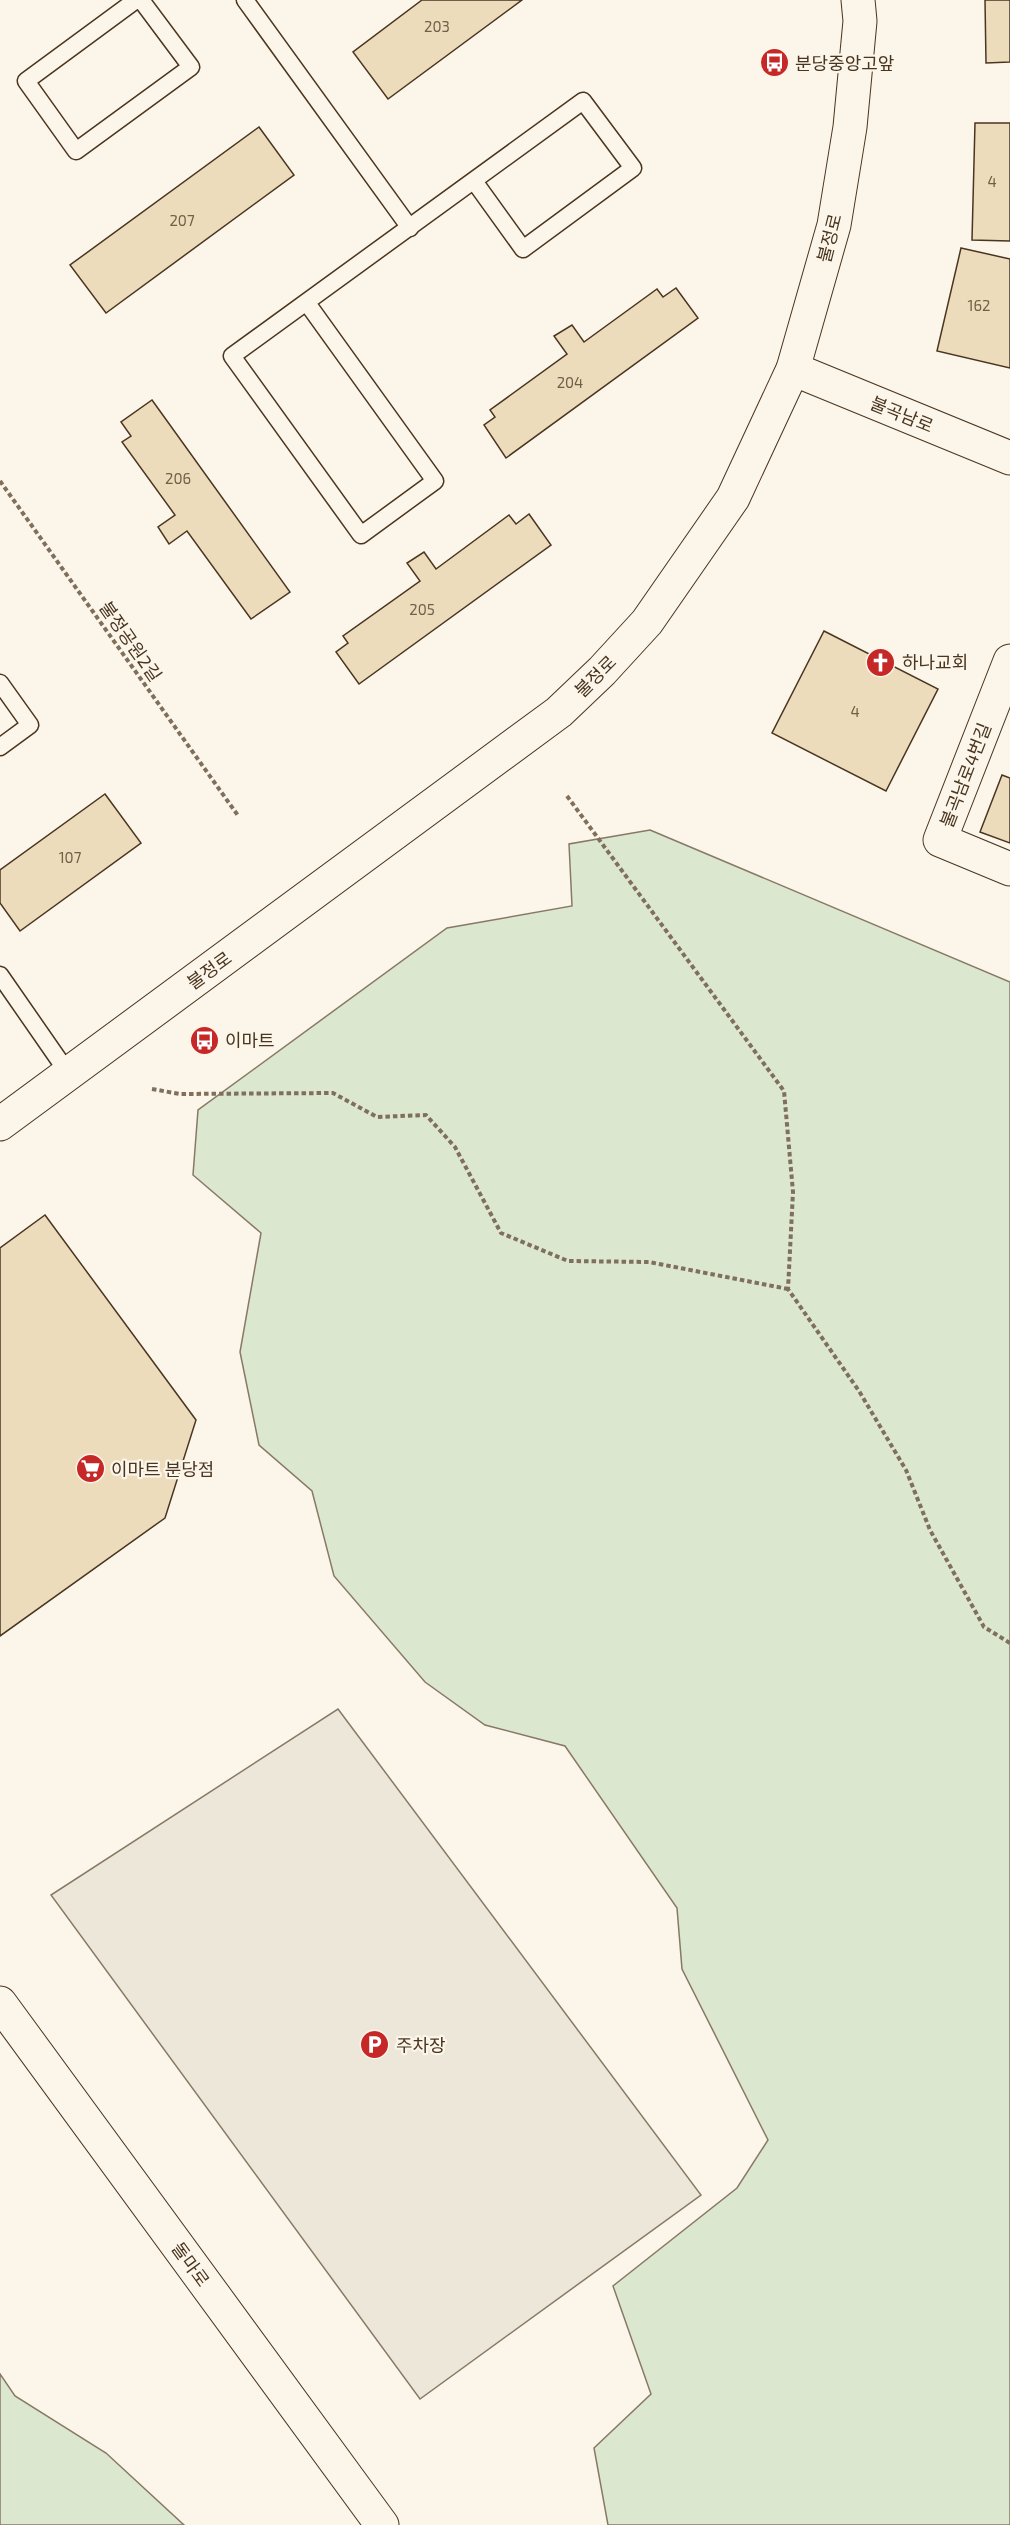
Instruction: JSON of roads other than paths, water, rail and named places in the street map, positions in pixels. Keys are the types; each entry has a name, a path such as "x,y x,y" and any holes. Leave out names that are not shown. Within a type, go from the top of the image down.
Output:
{"main road":[{"name":"불정로","path":"0,1124 559,712 602,671 647,622 733,498 793,369 834,225 850,127 860,21 858,0"},
{"name":"불곡남로","path":"793,369 1010,458"},
{"name":"불곡남로4번길","path":"1008,669 940,840 1010,869"},
{"name":"돌마로","path":"0,2003 382,2525"}],"lane":[{"path":"136,0 26,81 76,151 191,67 141,0"},
{"path":"245,0 410,228"},
{"path":"307,303 435,481 361,535 232,356 583,101 633,168 524,249 474,181"},
{"path":"0,683 30,725 0,747"},
{"path":"0,975 68,1073"}],"place":[{"name":"분당중앙고앞","path":"774,63"},
{"name":"하나교회","path":"881,662"},
{"name":"이마트","path":"204,1040"},
{"name":"이마트 분당점","path":"90,1469"},
{"name":"주차장","path":"375,2045"}]}
